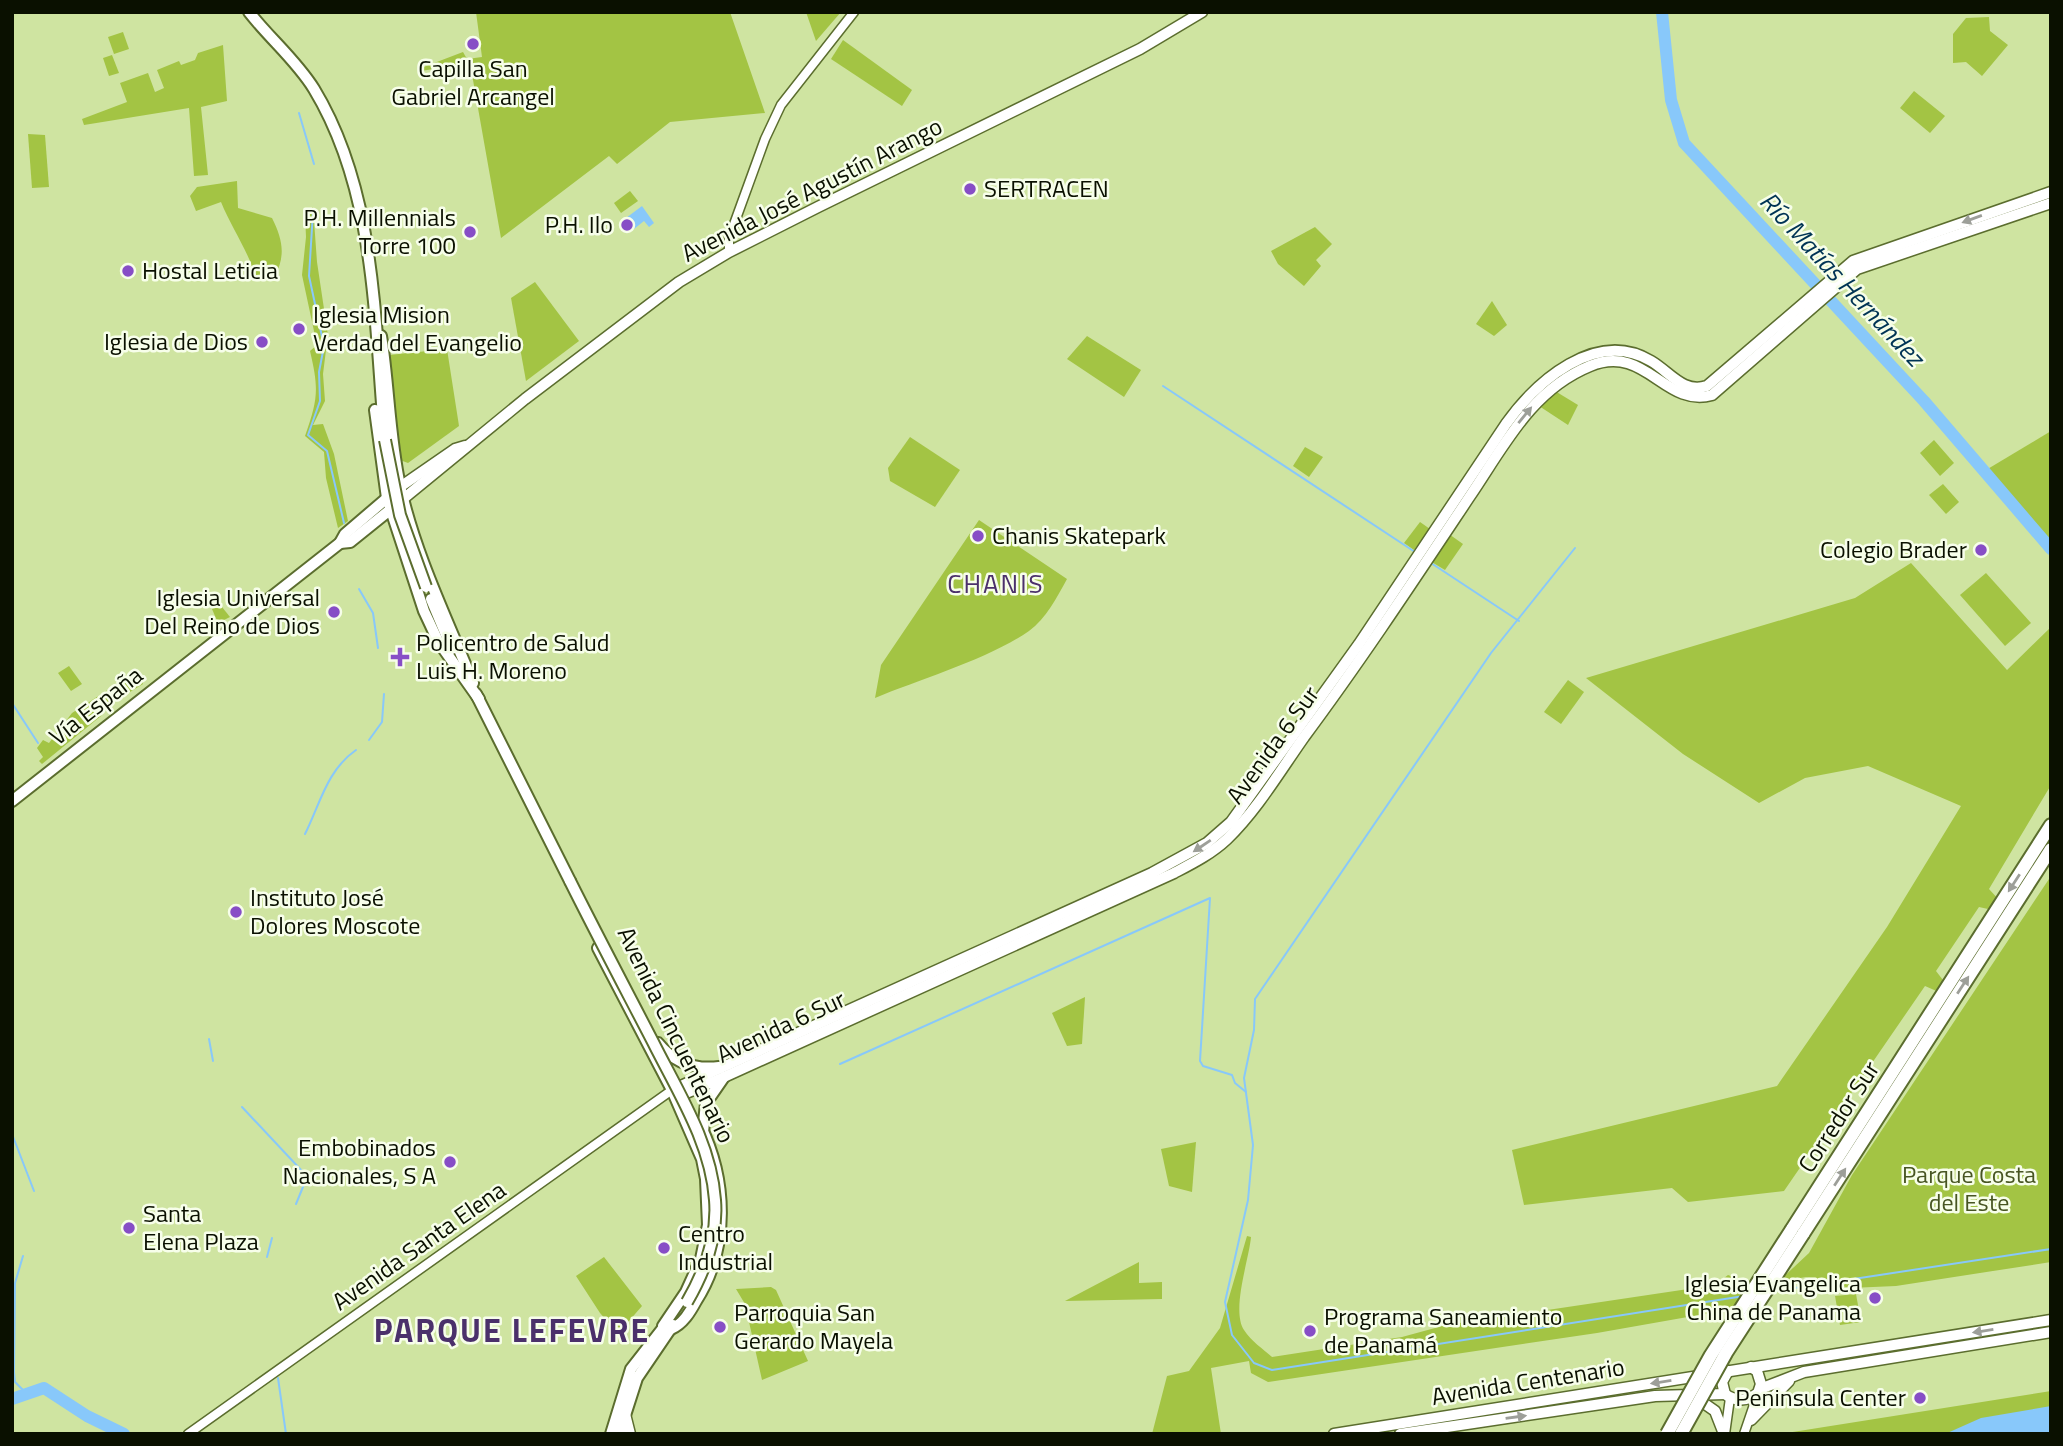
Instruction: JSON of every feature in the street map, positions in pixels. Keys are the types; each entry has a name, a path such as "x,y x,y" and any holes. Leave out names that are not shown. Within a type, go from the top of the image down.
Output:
{"highway":[{"name":"Corredor Sur","path":"1681,1434 1798,1231 2051,825"},
{"name":"Corredor Sur","path":"1667,1434 1711,1355 1798,1231 2051,849"}],"main road":[{"name":"Avenida Cincuentenario","path":"249,12 291,57 332,122 356,191 371,296 385,440 400,515 426,587 458,663 479,699 677,1090 708,1157 715,1203 714,1226 707,1261 687,1302 631,1370 611,1434"},
{"name":"Avenida José Agustín Arango","path":"403,499 458,456 466,446 679,282 729,252 1140,49 1202,12"},
{"path":"1846,271 1853,261 2051,192"},
{"path":"1846,271 2051,203"},
{"name":"Avenida 6 Sur","path":"678,1090 1152,873 1207,843 1239,811 1359,644 1506,424 1532,391 1556,373 1584,358 1619,351 1650,360 1684,386 1707,386 1799,314 1846,271"},
{"path":"371,296 378,315 403,499 423,561 479,699"},
{"path":"371,296 368,316 376,432 389,504 438,641 479,699"},
{"name":"Avenida José Agustín Arango","path":"400,487 455,449 466,446"},
{"name":"Vía España","path":"340,543 350,542 367,528 400,487"},
{"name":"Vía España","path":"12,801 340,543 345,534 389,504 403,499"},
{"path":"367,528 386,525 397,532"},
{"name":"Avenida Cincuentenario","path":"569,880 580,891 658,1043 678,1090 702,1159 706,1179 708,1225 701,1259 686,1292 637,1378 619,1434"},
{"name":"Avenida Cincuentenario","path":"569,880 572,895 703,1132 713,1156 719,1183 720,1226 713,1264 698,1299 677,1326 667,1327"},
{"path":"658,1043 669,1055 684,1064 722,1072 706,1103 703,1132"},
{"path":"706,1179 719,1183"},
{"path":"2051,1320 1728,1371 1722,1382 1728,1396 1746,1399 1804,1371 2051,1332"},
{"path":"1904,1343 1905,1355"},
{"path":"1853,1351 1854,1363"},
{"path":"1751,1367 1760,1377 1759,1391"},
{"name":"Avenida Centenario","path":"1341,1433 1728,1371"},
{"path":"1751,1420 1780,1387 1804,1371"},
{"path":"1610,1390 1612,1402"},
{"path":"1677,1393 1707,1404 1721,1420 1725,1434"},
{"name":"Avenida Centenario","path":"1400,1434 1677,1393 1728,1396"},
{"path":"1555,1399 1556,1411"},
{"path":"625,1412 630,1434"},
{"path":"1366,1434 1382,1426"}],"street":[{"path":"729,252 733,226 765,138 781,105 853,12"},
{"name":"Avenida Santa Elena","path":"189,1433 678,1090"},
{"path":"1744,1434 1759,1391"},
{"path":"1725,1434 1728,1396"}],"green space":[{"path":"476,12 730,12 765,113 670,122 617,164 609,156 501,238 470,63 421,71 421,68 463,52 467,59 482,57"},
{"path":"806,12 841,12 816,41"},
{"path":"1989,17 1990,31 2008,45 1982,76 1966,62 1953,63 1953,34 1966,18"},
{"path":"123,32 129,49 114,54 108,37"},
{"path":"843,40 912,90 902,106 831,59"},
{"path":"223,45 227,101 201,107 208,175 194,176 189,108 84,125 82,119 127,102 120,83 148,73 155,92 164,88 157,70 179,61 181,65 195,60 198,53"},
{"path":"112,55 119,73 109,76 103,58"},
{"path":"1914,91 1945,116 1930,133 1900,108"},
{"path":"28,134 45,135 49,187 32,188"},
{"path":"237,181 238,208 272,218 279,234 282,255 274,278 256,278 221,202 196,211 190,196 197,187"},
{"path":"630,191 638,201 621,213 614,203"},
{"path":"313,207 317,262 330,349 326,350 323,374 325,401 313,425 323,424 334,454 348,521 338,528 326,478 324,452 305,436 316,394 310,351 317,345 302,275 306,237 305,214"},
{"path":"1315,227 1332,244 1316,260 1321,266 1304,286 1278,264 1271,251"},
{"path":"535,282 579,341 526,381 511,298"},
{"path":"1492,301 1507,325 1494,336 1476,324"},
{"path":"1087,336 1141,370 1124,397 1067,359"},
{"path":"447,349 459,426 408,463 400,460 389,355"},
{"path":"1555,391 1578,405 1568,425 1539,406"},
{"path":"2051,431 2051,546 1986,470"},
{"path":"910,437 960,470 935,507 890,481 888,468"},
{"path":"1934,440 1954,463 1940,476 1920,453"},
{"path":"1305,447 1323,457 1309,477 1293,466"},
{"path":"1943,484 1959,502 1946,514 1929,495"},
{"path":"979,520 1067,579 1055,600 1035,626 995,651 875,698 881,665"},
{"path":"1420,522 1430,529 1414,550 1404,543"},
{"path":"1446,532 1463,544 1445,570 1430,561"},
{"path":"1911,563 2007,670 2051,627 2051,785 1989,889 2000,901 1997,911 1979,907 1936,971 1946,984 1941,993 1925,986 1784,1191 1688,1202 1672,1188 1524,1205 1512,1150 1777,1086 1887,927 1961,806 1868,766 1805,778 1759,803 1683,754 1586,678 1855,598"},
{"path":"1986,573 2031,623 2005,646 1960,595"},
{"path":"218,602 230,617 218,623 212,609"},
{"path":"69,666 82,684 71,691 58,673"},
{"path":"138,673 143,684 104,708 101,716 42,764 39,761 43,757 37,748 43,740 49,743 72,713"},
{"path":"1568,680 1584,692 1561,724 1544,712"},
{"name":"Parque Costa del Este","path":"2051,876 2051,1262 1896,1286 1850,1288 1806,1277 1778,1282 1809,1253 1852,1175"},
{"path":"1085,997 1082,1044 1067,1046 1052,1013"},
{"path":"1196,1142 1192,1192 1169,1186 1161,1149"},
{"path":"1247,1236 1251,1237 1240,1298 1240,1321 1250,1338 1272,1357 1402,1337 1446,1325 1715,1285 1728,1275 1750,1283 1733,1309 1597,1333 1268,1382 1251,1373 1249,1361 1211,1368 1221,1434 1152,1434 1167,1376 1189,1371 1220,1328"},
{"path":"604,1257 642,1306 622,1329 621,1337 600,1313 576,1276"},
{"path":"1139,1262 1139,1283 1162,1282 1162,1299 1065,1301"},
{"path":"771,1287 776,1290 808,1361 762,1380 745,1304 736,1289"},
{"path":"1856,1294 1861,1322 1840,1325 1835,1296"},
{"path":"2051,1391 2051,1434 1780,1434"}],"water":[{"path":"642,206 654,223 649,227 644,221 634,229 626,218"},
{"path":"2051,1406 2051,1433 1945,1434 1981,1418"}],"waterway":[{"name":"Río Matías Hernández","path":"1662,12 1671,100 1684,143 1924,401 2051,549"},
{"path":"299,113 314,164"},
{"path":"313,212 309,276 324,346 319,372 320,401 308,435 327,451 344,523"},
{"path":"1163,386 1415,552"},
{"path":"1575,548 1491,653 1255,999 1254,1030 1244,1078 1253,1145 1248,1200 1225,1302 1232,1335 1254,1363 1272,1370 1744,1296"},
{"path":"1431,563 1519,621"},
{"path":"359,589 373,613 378,648"},
{"path":"369,740 382,722 384,694"},
{"path":"12,703 38,743"},
{"path":"305,834 331,777 356,750"},
{"path":"840,1064 1210,898 1200,1061 1203,1066 1232,1075 1235,1083 1246,1092"},
{"path":"209,1039 213,1061"},
{"path":"242,1107 302,1171 305,1182 296,1204"},
{"path":"12,1134 34,1191"},
{"path":"267,1257 272,1238"},
{"path":"1774,1291 2051,1249"},
{"path":"23,1256 15,1283 14,1372 15,1382 26,1393"},
{"path":"278,1378 286,1434"},
{"path":"12,1399 44,1388 87,1416 124,1434"}],"place":[{"name":"Capilla San Gabriel Arcangel","path":"473,44"},
{"name":"SERTRACEN","path":"970,189"},
{"name":"P.H. Ilo","path":"627,225"},
{"name":"P.H. Millennials Torre 100","path":"470,232"},
{"name":"Hostal Leticia","path":"128,271"},
{"name":"Iglesia Mision Verdad del Evangelio","path":"299,329"},
{"name":"Iglesia de Dios","path":"262,342"},
{"name":"Chanis Skatepark","path":"978,536"},
{"name":"Colegio Brader","path":"1981,550"},
{"name":"Iglesia Universal Del Reino de Dios","path":"334,612"},
{"name":"Policentro de Salud Luis H. Moreno","path":"400,657"},
{"name":"Instituto José Dolores Moscote","path":"236,912"},
{"name":"Embobinados Nacionales, S A","path":"450,1162"},
{"name":"Santa Elena Plaza","path":"129,1228"},
{"name":"Centro Industrial","path":"664,1248"},
{"name":"Iglesia Evangelica China de Panama","path":"1875,1298"},
{"name":"Parroquia San Gerardo Mayela","path":"720,1327"},
{"name":"Programa Saneamiento de Panamá","path":"1310,1331"},
{"name":"Peninsula Center","path":"1920,1398"}],"district":[{"name":"CHANIS","path":"996,584"},
{"name":"PARQUE LEFEVRE","path":"512,1331"}]}
